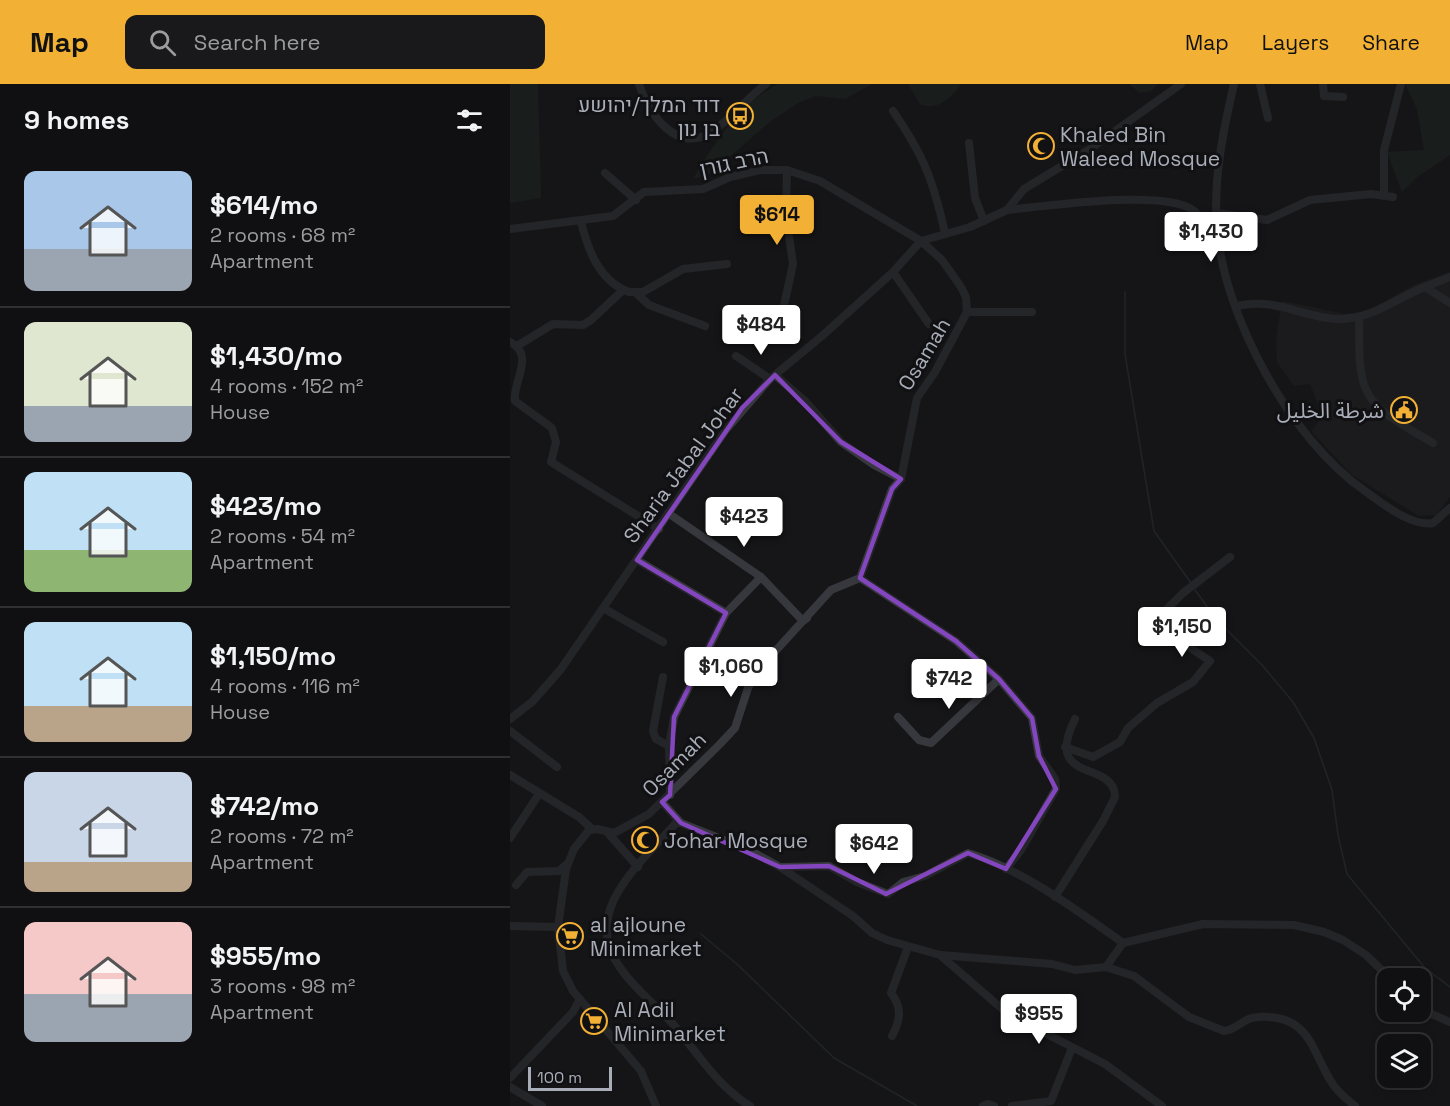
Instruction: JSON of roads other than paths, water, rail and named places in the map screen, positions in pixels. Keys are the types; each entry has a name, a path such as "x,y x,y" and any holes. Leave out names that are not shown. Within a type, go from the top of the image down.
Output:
{"street":[{"path":"639,84 652,114 662,126 674,135 689,138 711,133 761,85"},
{"name":"Sharia Jabal Johar","path":"510,719 546,687 742,408 773,376 893,272 921,242 984,221 1007,210 1024,189 1090,149 1181,84"},
{"path":"1234,84 1217,176 1216,213 1221,249 1237,306 1248,338 1276,393 1304,432 1343,474 1378,500 1420,522 1433,523 1450,507"},
{"path":"1260,84 1268,118"},
{"path":"1323,84 1324,96 1343,97"},
{"path":"1216,213 1235,213 1267,220 1310,200 1388,196 1384,150 1401,84"},
{"path":"893,111 918,147 929,171 945,233"},
{"path":"969,143 975,198 984,221"},
{"name":"הרב גורן","path":"510,229 538,224 581,222 613,216 644,192 703,189 730,177 760,170 787,170 820,181 921,242"},
{"path":"780,324 793,264 786,215 787,170"},
{"path":"605,173 636,200"},
{"path":"1007,210 1093,202 1168,202 1192,210 1199,217 1210,243"},
{"path":"581,222 592,258 623,290 636,293 649,305 705,326"},
{"name":"Osamah","path":"608,833 616,832 649,814 670,795 735,728 748,688 759,669 831,590 860,578 892,489 901,479 914,404 936,372 967,312 966,297 961,287 942,260 921,242"},
{"path":"636,293 683,269 727,264"},
{"path":"893,272 929,324"},
{"path":"1237,306 1274,304 1329,318 1359,317 1375,312 1450,277"},
{"path":"1425,287 1450,303"},
{"path":"623,290 583,325 553,324 514,344 522,358 514,399 518,405 552,428 556,442 551,462 659,529"},
{"path":"967,312 1032,312"},
{"path":"1359,317 1362,374 1368,395 1398,421 1433,443"},
{"path":"736,356 773,376 806,401 841,442 874,465 901,479"},
{"path":"668,513 761,577 803,621 809,616"},
{"path":"1065,747 1093,757 1120,742 1128,728 1157,703 1193,682 1210,661 1161,628 1162,614 1183,593 1230,557"},
{"path":"637,560 726,613"},
{"path":"670,795 669,746 674,717 726,613 761,577"},
{"path":"860,578 956,641 999,679 1032,718 1039,756 1056,786 1021,850 1006,869"},
{"path":"603,608 663,642"},
{"path":"663,677 653,727 656,739 669,746"},
{"path":"898,717 919,740 931,743 999,679"},
{"path":"1055,897 1103,821 1116,794 1111,784 1071,760 1065,747 1075,719"},
{"path":"510,731 557,767"},
{"path":"510,775 579,817 592,829 608,833 638,867"},
{"path":"510,838 539,794"},
{"path":"662,802 681,823 748,850 780,867 853,916 872,933 908,947 940,955 1052,964 1075,970 1106,967 1134,976 1189,1017 1221,1030 1230,1030 1245,1020 1258,1017 1278,1019 1297,1028 1312,1041 1334,1087 1355,1106"},
{"path":"681,823 676,823 616,892 609,911 607,931 613,957 626,975 672,1024 719,1080 735,1097 750,1106"},
{"path":"592,829 578,843 568,863 558,927 565,977 616,1044 636,1064 649,1086 656,1106"},
{"path":"780,867 829,866 886,894 903,882 925,876 968,853 1006,869 1055,897 1123,943"},
{"path":"516,885 527,872 559,872 568,863"},
{"path":"1106,967 1123,943 1199,924 1294,926 1324,932 1343,940 1382,968"},
{"path":"510,927 558,927"},
{"path":"891,1036 900,1023 900,1011 891,993 908,947"},
{"path":"940,955 1008,1014 1105,1064 1152,1103 1162,1106"},
{"path":"510,1078 573,1012 580,999"},
{"path":"1431,1013 1450,1022"},
{"path":"1012,1106 1051,1101 1072,1048"},
{"path":"510,1087 542,1106"},
{"path":"983,1106 994,1106"}],"waterway":[{"path":"1125,292 1125,354 1154,531 1191,583"},
{"path":"1195,590 1217,620 1262,665 1293,702 1314,738 1332,790 1338,835 1347,874 1425,968 1450,987"},
{"path":"701,934 738,965 834,1058 917,1106"}],"place":[{"name":"דוד המלך/יהושע בן נון","path":"740,116"},
{"name":"Khaled Bin Waleed Mosque","path":"1041,146"},
{"name":"شرطة الخليل","path":"1404,410"},
{"name":"Johar Mosque","path":"645,840"},
{"name":"al ajloune Minimarket","path":"570,936"},
{"name":"Al Adil Minimarket","path":"594,1021"}]}
